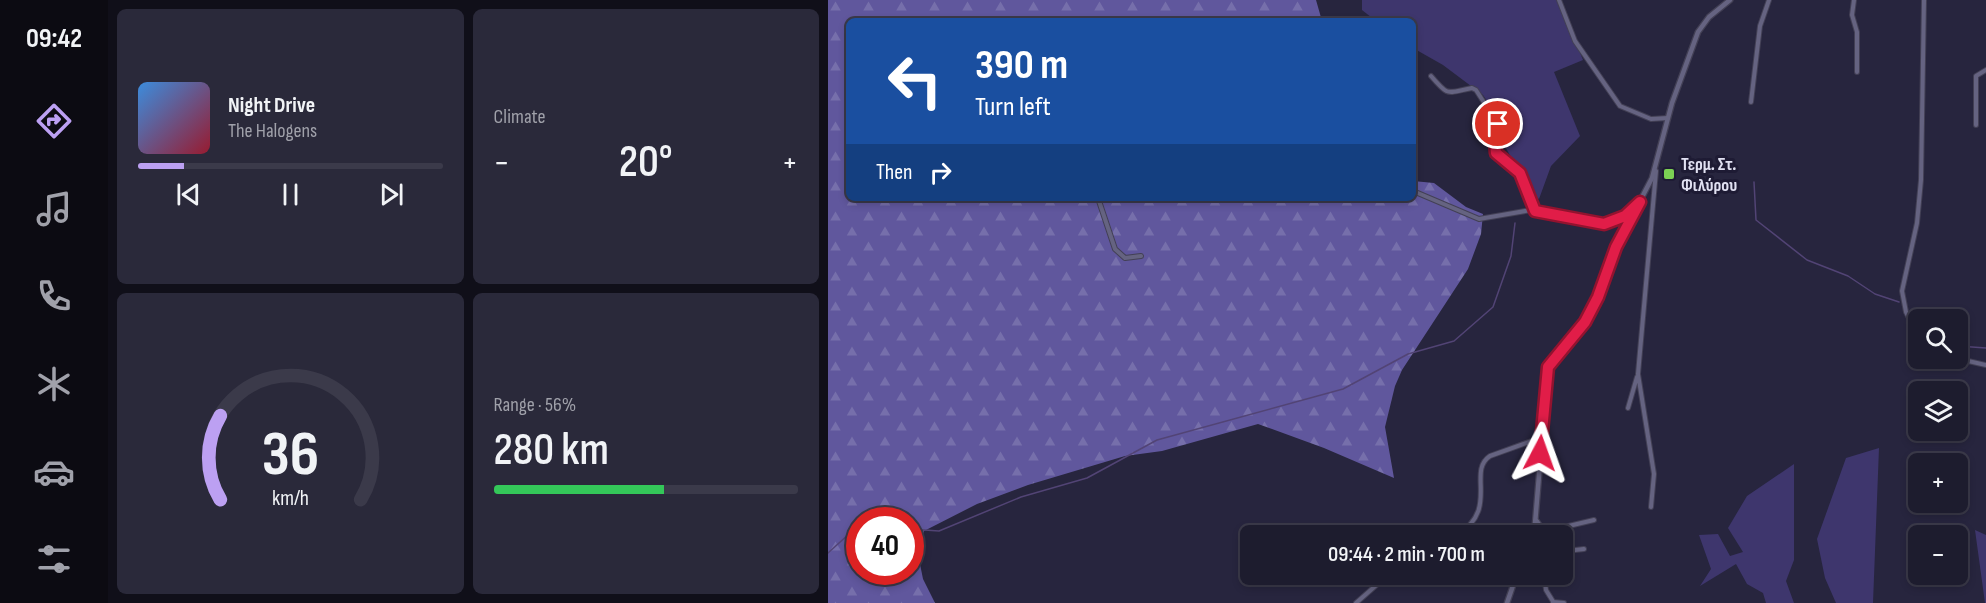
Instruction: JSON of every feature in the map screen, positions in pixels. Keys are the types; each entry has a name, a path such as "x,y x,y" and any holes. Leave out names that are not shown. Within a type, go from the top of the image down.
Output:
{"street":[{"path":"1558,0 1575,41 1620,106 1651,119 1668,118"},
{"path":"1628,408 1638,374 1656,170 1668,118 1698,32 1724,2 1730,0"},
{"path":"1751,102 1760,26 1769,0"},
{"path":"1854,0 1851,15 1857,32 1857,72"},
{"path":"1908,316 1902,291 1917,223 1922,180 1924,0"},
{"path":"1976,125 1977,76 1986,70"},
{"path":"1431,76 1443,91 1449,93 1472,88 1476,90 1501,129 1495,143 1496,153 1520,173 1535,211"},
{"path":"1536,525 1540,438 1548,367 1585,322 1598,297 1616,247 1656,170"},
{"path":"1416,192 1479,219 1518,211 1535,211 1604,224 1625,216 1640,202"},
{"path":"1099,201 1120,255 1125,258 1141,256"},
{"path":"1968,361 1986,365"},
{"path":"1638,374 1654,474 1651,507"},
{"path":"1472,525 1479,512 1480,470 1484,461 1490,456 1540,438"},
{"path":"1573,525 1594,520"},
{"path":"1537,521 1540,525"},
{"path":"1573,549 1584,549"},
{"path":"1356,603 1376,585"},
{"path":"1507,603 1513,585"},
{"path":"1545,585 1553,602 1564,603"}],"shaded area":[{"path":"1362,0 1559,0 1583,60 1554,72 1580,136 1551,166 1539,199 1531,193 1502,141 1505,129 1483,95 1443,65 1416,50 1416,18 1372,18 1362,10"},
{"path":"1879,448 1873,603 1836,603 1825,578 1817,539 1846,458"},
{"path":"1794,464 1794,560 1786,581 1794,603 1766,603 1763,593 1747,584 1736,564 1700,586 1711,569 1699,535 1718,534 1730,556 1743,552 1728,528 1747,496"},
{"path":"1975,530 1986,535 1986,603 1985,603"}],"green space":[{"path":"828,0 1316,0 1321,18 846,18 846,201 1416,201 1416,181 1434,183 1466,207 1483,214 1481,234 1468,269 1402,370 1395,386 1385,427 1394,478 1324,448 1258,424 1162,451 1125,456 1028,485 977,504 924,531 924,507 846,507 846,585 924,585 924,581 935,603 828,603"}],"waterway":[{"path":"1754,182 1756,220 1807,260 1848,276 1875,294 1899,302"},
{"path":"924,530 939,531 1021,497 1087,478 1157,440 1343,389 1408,354 1454,341 1493,307 1511,256 1515,223"},
{"path":"1968,347 1986,348"},
{"path":"828,553 846,537"}],"place":[{"name":"Τερμ. Στ. Φιλύρου","path":"1669,174"}],"route":[{"path":"1498,124 1501,133 1495,143 1496,153 1520,173 1535,211 1559,213 1604,224 1625,216 1640,202 1616,247 1598,297 1585,322 1548,367 1540,453"}]}
